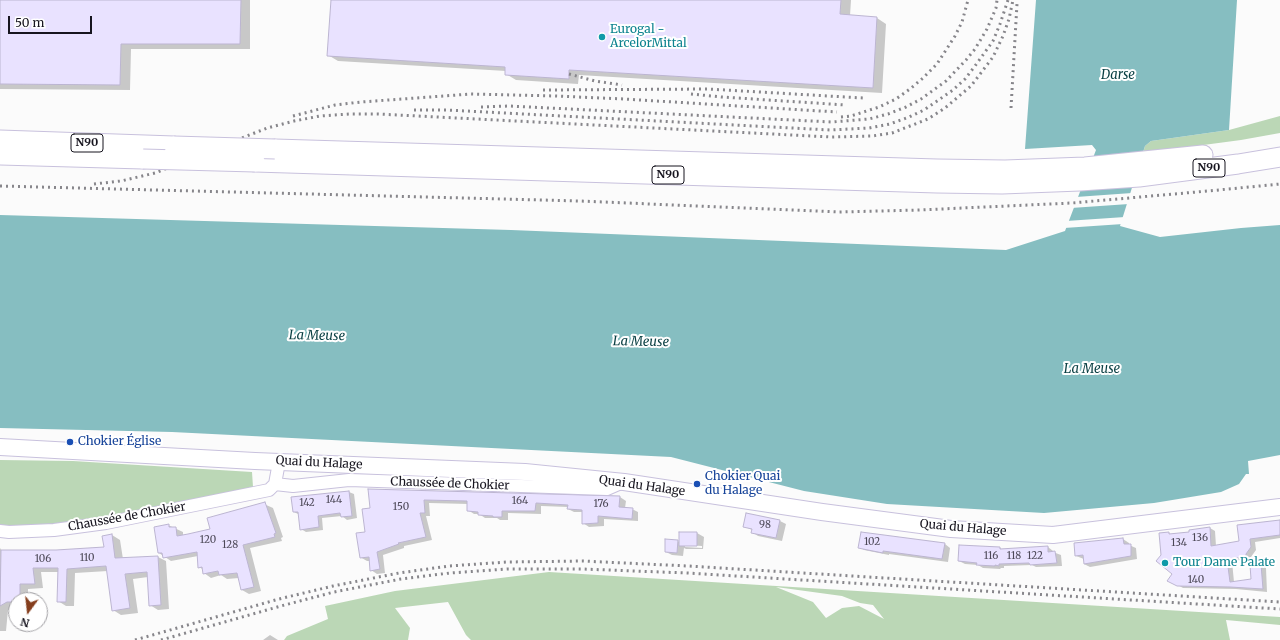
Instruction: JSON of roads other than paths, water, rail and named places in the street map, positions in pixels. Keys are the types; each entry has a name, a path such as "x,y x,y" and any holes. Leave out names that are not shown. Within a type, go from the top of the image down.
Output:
{"highway":[{"name":"N90","path":"0,140 1005,170 1083,174"},
{"name":"N90","path":"1141,169 1280,143"},
{"name":"N90","path":"0,155 1002,184 1083,174 1141,169 1238,164 1280,157"}],"main road":[{"name":"Quai du Halage","path":"0,447 279,462 525,472 624,482 822,512 951,529 1053,535 1280,507"}],"street":[{"path":"275,484 279,462"},
{"name":"Chaussée de Chokier","path":"0,531 54,530 106,523 270,490 275,484 293,486 349,480 607,489 624,482"}],"water":[{"name":"La Meuse","path":"1036,0 1237,0 1229,130 1151,141 1145,146 1120,226 1160,237 1280,225 1280,455 1248,461 1249,474 1246,474 1239,484 1221,492 1154,503 1044,513 887,504 804,491 671,457 172,432 0,428 0,215 511,230 1006,250 1065,231 1096,150 1092,145 1025,149"}],"railway":[{"path":"841,117 851,116 879,107 896,99 923,78 937,64 955,36 962,22 968,0"},
{"path":"481,107 509,106 832,122 869,119 906,107 921,99 946,81 975,49 987,29 996,8 997,0"},
{"path":"414,110 447,110 830,130 869,128 890,124 924,110 953,90 965,79 993,41 1008,0"},
{"path":"94,184 121,181 155,173 267,128 320,116 349,114 378,114 831,137 872,136 892,133 928,119 945,108 971,86 993,57 1009,19 1013,0"},
{"path":"1011,108 1017,4"},
{"path":"569,74 595,81 622,85"},
{"path":"543,90 708,89 863,98"},
{"path":"293,116 335,105 471,94 624,99 837,112"},
{"path":"691,94 846,105"},
{"path":"0,186 580,201 839,212 1072,203 1280,184"},
{"path":"135,640 279,599 333,586 399,573 449,566 507,562 582,561 688,566 1280,602"},
{"path":"161,640 334,592 401,579 450,573 507,569 582,569 687,573 1280,609"}],"place":[{"name":"Eurogal - ArcelorMittal","path":"602,37"},
{"name":"Chokier Église","path":"70,442"},
{"name":"Chokier Quai du Halage","path":"697,484"},
{"name":"Tour Dame Palate","path":"1165,563"}],"water label":[{"name":"Darse","path":"1118,75"}]}
